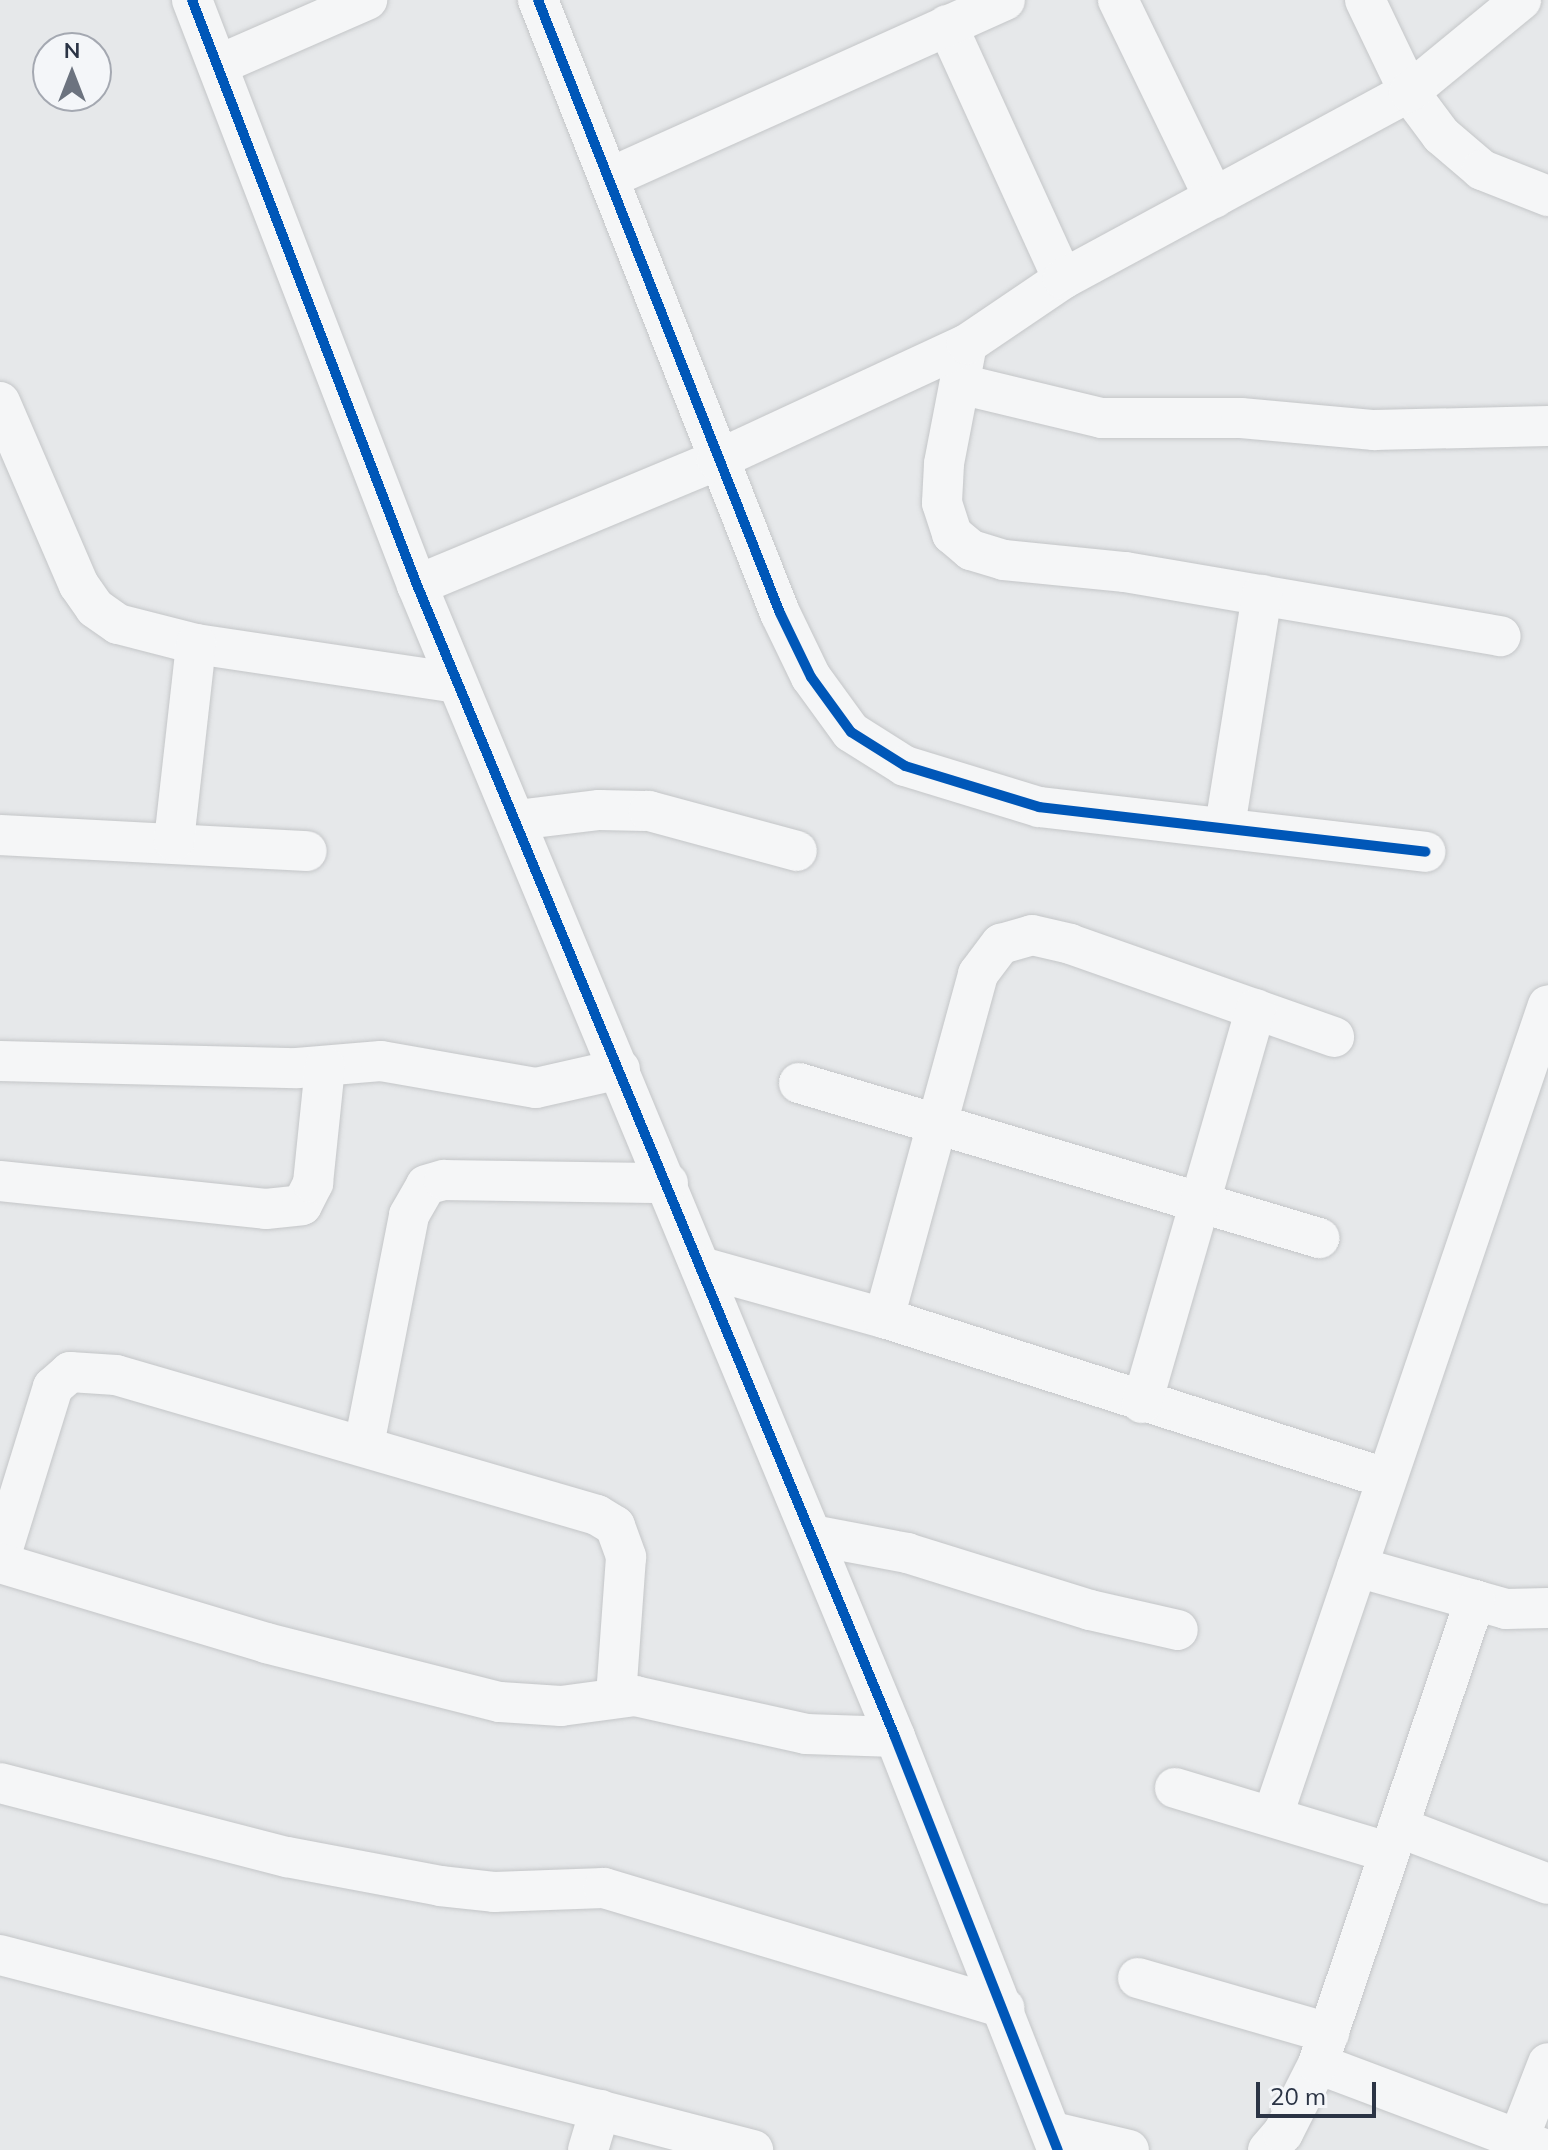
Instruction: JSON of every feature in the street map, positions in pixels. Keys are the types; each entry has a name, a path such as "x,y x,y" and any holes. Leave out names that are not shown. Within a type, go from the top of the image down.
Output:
{"street":[{"path":"192,0 417,585 668,1183 895,1737 1055,2141 1129,2150"},
{"path":"218,65 367,0"},
{"path":"538,0 717,460 811,677 851,732 905,766 988,794 1110,818 1225,826 1425,852"},
{"path":"609,178 1005,0"},
{"path":"1118,0 1214,198"},
{"path":"1365,0 1409,92 1441,135 1482,170 1548,196"},
{"path":"417,585 717,460 967,344 1063,279 1409,92 1521,0"},
{"path":"947,25 1063,279"},
{"path":"967,344 942,503 952,534 971,550 1004,560 1125,572 1501,636"},
{"path":"960,384 1102,418 1241,418 1374,430 1548,426"},
{"path":"0,402 14,479 95,608 118,624 196,644 457,683"},
{"path":"1225,826 1262,595"},
{"path":"174,841 196,644"},
{"path":"517,820 599,810 649,811 797,851"},
{"path":"0,835 174,841 307,851"},
{"path":"884,1318 935,1122 978,974 1001,944 1032,935 1070,944 1334,1037"},
{"path":"1273,1815 1548,1005"},
{"path":"1142,1403 1198,1200 1256,1009"},
{"path":"0,1061 325,1067 381,1061 536,1088 620,1069"},
{"path":"0,1181 266,1209 302,1205 313,1183 325,1067"},
{"path":"799,1083 1319,1238"},
{"path":"364,1445 409,1215 426,1185 444,1180 668,1183"},
{"path":"701,1267 884,1318 1142,1403 1385,1478"},
{"path":"616,1696 626,1557 615,1526 597,1515 116,1375 70,1372 53,1387 0,1560 266,1643 500,1702 561,1706 616,1696 654,1698 806,1734 895,1737"},
{"path":"812,1535 907,1553 1090,1610 1178,1630"},
{"path":"1357,1567 1517,1610 1548,1608"},
{"path":"1268,2150 1283,2133 1323,2048 1475,1600"},
{"path":"0,1783 287,1857 440,1886 494,1892 604,1888 1004,2008"},
{"path":"1175,1788 1273,1815 1393,1840 1548,1884"},
{"path":"0,1955 753,2150"},
{"path":"1138,1978 1323,2048 1533,2144 1548,2063"},
{"path":"588,2150 600,2110"}],"cycle path":[{"path":"192,0 417,585 895,1737 1058,2150"},
{"path":"538,0 780,613 811,677 851,732 905,766 1039,807 1425,852"}]}
